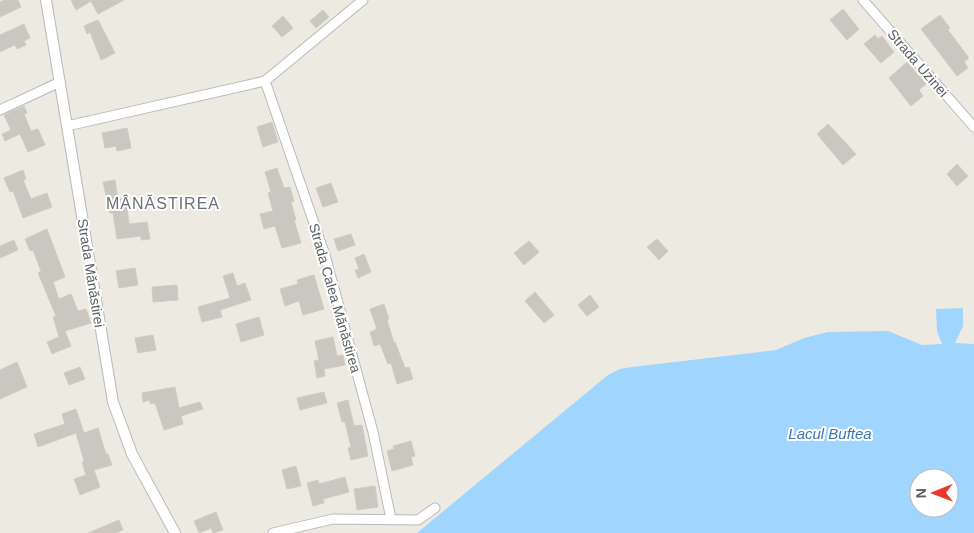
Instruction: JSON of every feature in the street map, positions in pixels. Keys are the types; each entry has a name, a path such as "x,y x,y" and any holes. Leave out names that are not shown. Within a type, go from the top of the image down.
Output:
{"street":[{"name":"Strada Mănăstirei","path":"46,0 113,402 132,454 175,533"},
{"path":"67,126 265,81 363,0"},
{"name":"Strada Uzinei","path":"863,0 974,127"},
{"name":"Strada Calea Mănăstirea","path":"265,81 325,255 373,432 391,519"},
{"path":"0,110 60,82"},
{"path":"273,533 333,519 418,520 435,508"}],"water":[{"name":"Lacul Buftea","path":"963,308 963,326 955,343 974,344 974,533 417,533 608,375 620,369 776,350 804,338 828,332 888,331 922,345 942,344 937,331 936,309"}],"building":[{"path":"4,0 18,0 21,7 0,17 0,2"},
{"path":"71,0 124,0 98,14 91,1 76,10"},
{"path":"843,9 859,29 847,40 830,20"},
{"path":"323,10 329,17 316,28 310,21"},
{"path":"940,15 950,28 948,30 969,58 964,62 968,68 957,76 921,29"},
{"path":"283,16 293,28 282,37 272,26"},
{"path":"98,20 115,53 101,60 90,32 87,34 84,26"},
{"path":"24,24 30,38 24,41 26,45 17,49 15,45 0,52 0,35"},
{"path":"875,35 878,39 882,36 894,52 881,63 864,44"},
{"path":"907,62 926,84 919,90 923,96 911,106 889,78"},
{"path":"24,106 27,113 24,114 31,131 38,129 45,145 28,152 20,134 5,141 2,134 11,130 4,115"},
{"path":"272,122 278,142 263,147 257,127"},
{"path":"828,124 856,154 843,165 817,134"},
{"path":"127,128 131,148 117,151 116,146 105,148 102,133"},
{"path":"957,164 968,176 957,186 947,174"},
{"path":"277,168 284,188 290,187 294,201 291,202 296,220 294,220 301,243 282,248 275,226 264,229 260,214 273,211 268,193 271,192 265,172"},
{"path":"23,170 26,179 23,180 31,199 47,193 52,207 23,218 13,191 10,192 4,178"},
{"path":"115,180 118,199 126,198 129,224 147,222 150,239 141,240 141,236 117,239 113,213 110,213 103,182"},
{"path":"331,183 338,202 323,207 316,188"},
{"path":"47,229 65,277 53,282 59,299 71,294 78,311 86,309 91,323 65,331 71,346 52,354 47,342 59,337 53,317 56,316 38,273 41,271 33,250 30,251 25,239"},
{"path":"351,234 355,245 338,251 334,239"},
{"path":"657,239 668,251 659,260 647,247"},
{"path":"14,240 18,250 0,258 0,246"},
{"path":"529,241 539,252 524,265 514,253"},
{"path":"364,254 371,272 358,278 355,270 359,269 355,258"},
{"path":"135,268 138,285 119,288 116,271"},
{"path":"233,273 237,286 245,283 251,300 220,310 222,317 202,322 198,307 230,298 223,276"},
{"path":"314,275 324,309 303,315 299,301 285,306 280,289 298,284 297,280"},
{"path":"177,285 178,300 153,302 152,287"},
{"path":"535,292 554,315 544,323 525,301"},
{"path":"590,295 599,307 587,316 578,305"},
{"path":"384,304 394,343 405,368 409,367 413,379 397,384 391,363 388,364 380,344 374,346 370,332 377,329 370,309"},
{"path":"259,317 264,335 241,342 236,324"},
{"path":"153,335 156,350 138,353 135,338"},
{"path":"333,337 337,356 343,355 345,365 324,369 325,376 317,378 314,361 319,360 315,341"},
{"path":"17,362 27,387 0,399 0,370"},
{"path":"80,367 85,379 69,385 64,373"},
{"path":"175,387 179,408 200,402 203,409 181,416 183,424 164,430 155,403 150,404 150,400 143,402 142,393"},
{"path":"324,392 327,403 300,410 297,398"},
{"path":"348,400 354,426 362,425 368,456 351,460 348,448 351,447 345,422 342,422 337,403"},
{"path":"76,409 84,433 98,428 106,454 108,454 112,465 94,470 100,487 80,495 74,479 86,475 76,433 38,447 34,434 65,424 62,414"},
{"path":"411,441 415,456 411,457 413,465 392,471 387,451 394,449 393,446"},
{"path":"296,466 301,486 287,489 282,470"},
{"path":"345,477 349,492 323,499 324,503 313,506 307,483 318,480 319,484"},
{"path":"375,486 378,507 357,510 354,489"},
{"path":"216,512 223,530 213,533 211,528 199,533 194,521"},
{"path":"119,520 123,530 115,533 88,533"}],"district":[{"name":"MÂNĂSTIREA","path":"163,203"}]}
